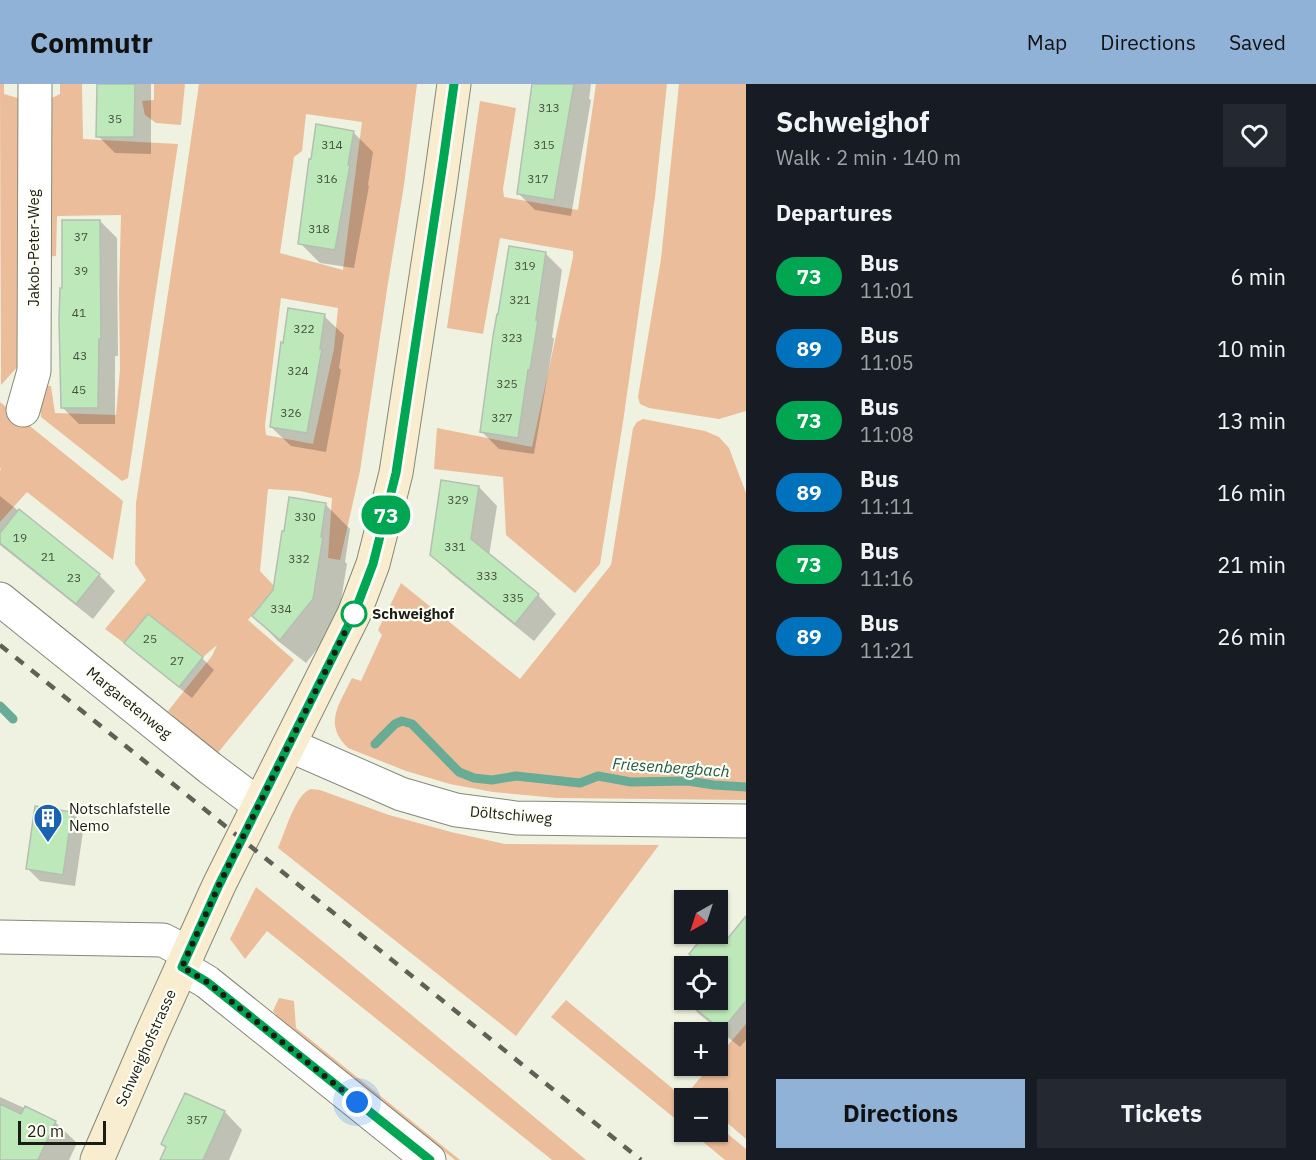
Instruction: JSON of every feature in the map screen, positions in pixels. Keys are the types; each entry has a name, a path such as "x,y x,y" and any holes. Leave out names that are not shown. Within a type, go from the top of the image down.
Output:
{"main road":[{"name":"Schweighofstrasse","path":"97,1160 219,885 354,614 373,564 396,473 454,84"}],"street":[{"name":"Jakob-Peter-Weg","path":"23,410 34,371 35,84"},
{"name":"Margaretenweg","path":"0,599 259,805"},
{"name":"Döltschiweg","path":"289,745 401,794 456,810 516,818 746,821"},
{"path":"0,937 164,940 207,982 429,1160"}],"shaded area":[{"path":"0,84 4,84 4,94 25,100 20,364 1,385"},
{"path":"60,84 82,84 83,139 178,144 128,478 122,481 41,417 39,385 51,386 55,413 116,415 120,369 121,215 57,216 56,256 41,257 43,100 60,94"},
{"path":"154,84 185,84 181,125 156,123 145,115 142,101 154,100"},
{"path":"199,84 417,84 404,185 360,471 340,560 328,558 332,498 300,491 268,489 260,571 275,587 248,620 294,660 216,755 168,711 212,656 217,645 203,657 148,614 124,643 105,629 146,580 135,564 136,503","holes":["306,114 362,122 343,270 280,253 294,157 302,151","281,298 338,308 334,349 313,444 266,435 265,425"]},
{"path":"596,84 667,84 655,197 600,564 575,593 506,535 503,477 434,469 437,428 532,447 573,257 573,251 500,238 483,334 447,328 480,101 516,108 503,189 504,197 578,210"},
{"path":"679,84 746,84 746,411 719,419 649,408 640,404 638,397 661,259"},
{"path":"0,402 123,501 113,560 27,492 0,522"},
{"path":"643,419 705,431 719,437 729,448 746,493 746,800 557,798 493,792 450,784 406,771 348,748 336,731 338,706 352,678 361,681 382,635 378,630 401,583 520,679 611,565 633,428"},
{"path":"311,789 320,790 389,815 505,844 659,845 516,1036 278,848 295,806 305,792"},
{"path":"256,887 586,1160 552,1160 267,931 245,959 230,939"},
{"path":"279,998 294,1001 296,1028 460,1160 455,1160 281,1021 273,1011"},
{"path":"566,1000 674,1090 674,1118 551,1017"},
{"path":"746,1024 746,1139 728,1123 728,1088 692,1088 702,1076 728,1076 728,1045"},
{"path":"728,1134 746,1149 746,1160 725,1160 703,1142 728,1142"}],"building":[{"path":"97,84 135,84 134,137 96,137"},
{"path":"532,84 574,84 554,200 517,194"},
{"path":"316,124 354,131 335,250 298,244"},
{"path":"62,220 100,220 101,339 99,339 98,408 61,408 59,319 60,288 62,288"},
{"path":"509,246 546,252 536,320 538,320 518,438 480,432 493,336"},
{"path":"288,308 325,314 320,349 322,349 307,433 270,427 281,342 283,343"},
{"path":"441,480 479,486 471,539 539,594 515,624 430,555"},
{"path":"289,497 326,503 313,599 280,640 252,616 273,590"},
{"path":"19,509 100,574 76,604 0,543 0,533"},
{"path":"148,614 203,657 179,687 124,643"},
{"name":"Notschlafstelle Nemo","path":"35,806 72,812 63,875 26,869"},
{"path":"746,916 746,1001 728,1023 712,1022 697,1010 728,1010 728,956 692,956 689,954 697,944 728,944 728,938"},
{"path":"185,1093 225,1111 203,1160 160,1160 166,1147 161,1144"},
{"path":"0,1104 21,1114 25,1106 56,1121 38,1160 0,1160"}],"waterway":[{"name":"Friesenbergbach","path":"0,706 13,719"},
{"name":"Friesenbergbach","path":"375,744 395,724 402,721 412,724 459,772 474,778 492,780 516,776 580,783 598,776 631,782 688,781 746,787"}],"railway":[{"path":"0,645 641,1160"}],"bus line":[{"name":"73","path":"430,1160 207,982 182,967 219,885 354,614 373,564 396,473 454,84"}],"place":[{"name":"Schweighof","path":"354,614"},
{"name":"Notschlafstelle Nemo","path":"48,844"}],"route":[{"path":"354,614 219,885 182,967 207,982 357,1102"}]}
